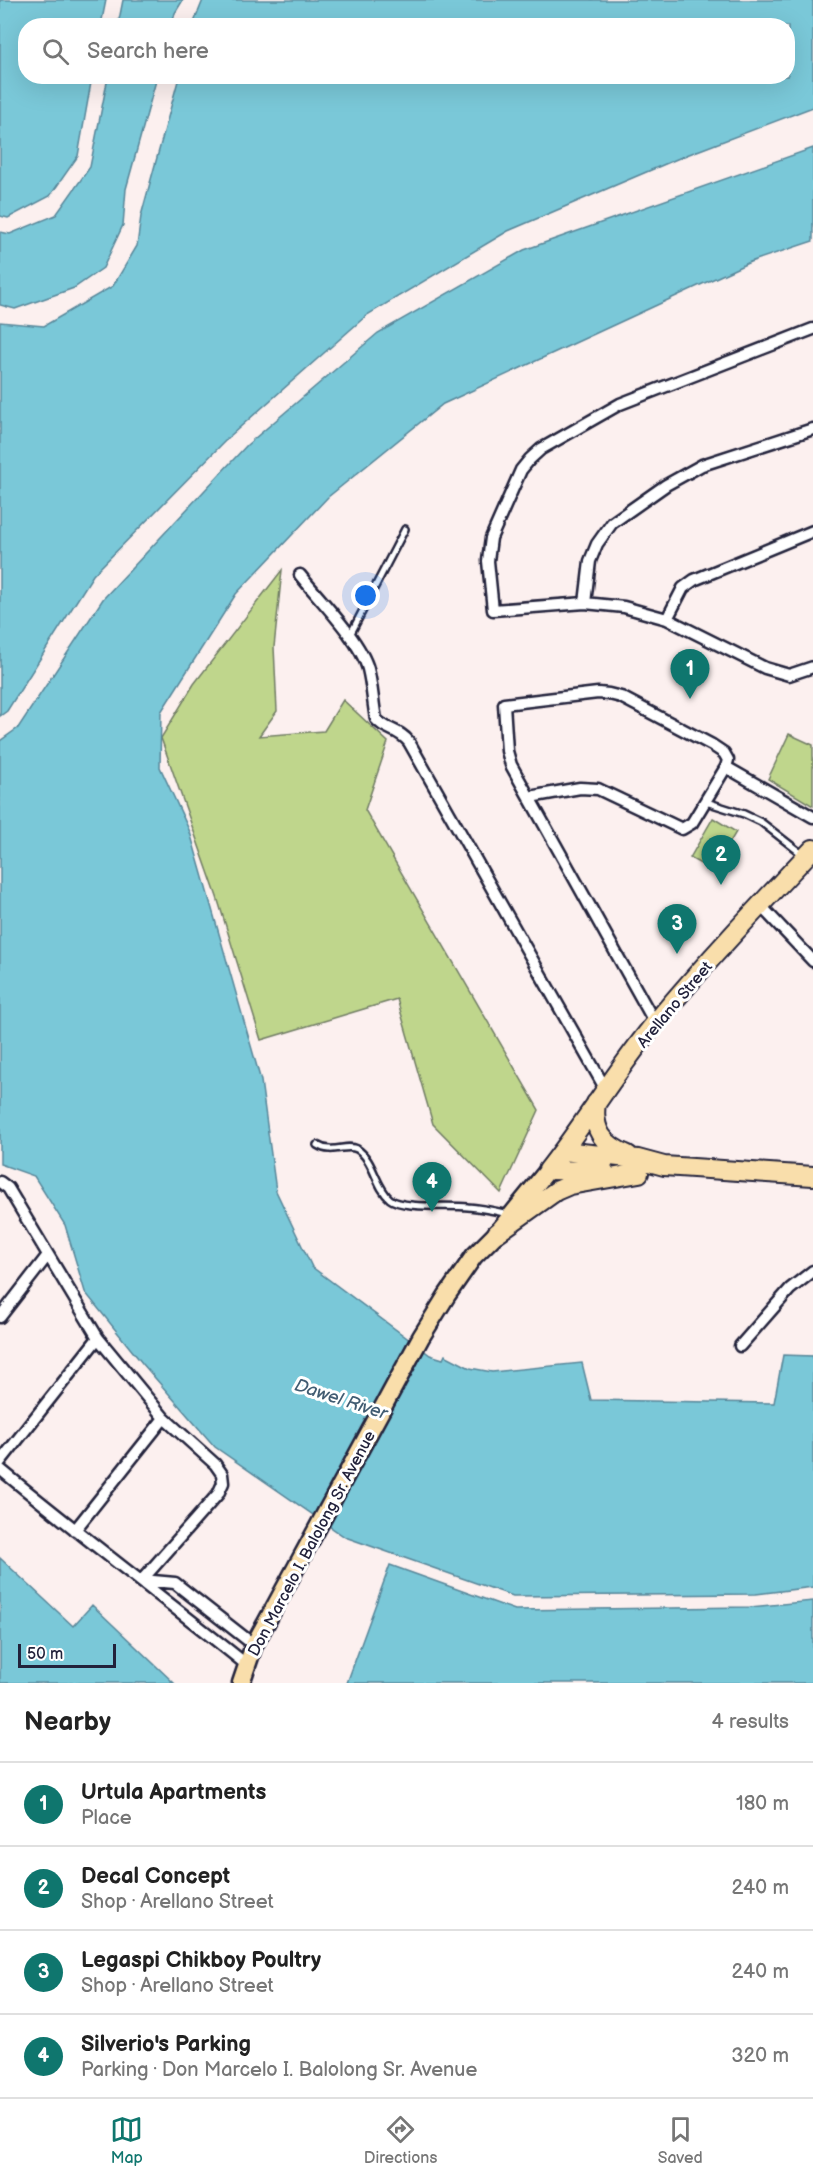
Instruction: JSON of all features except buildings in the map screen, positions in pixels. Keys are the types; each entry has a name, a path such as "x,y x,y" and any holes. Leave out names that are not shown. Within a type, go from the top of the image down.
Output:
{"highway":[{"name":"Arellano Street","path":"549,1170 600,1096 655,1023 809,853"},
{"path":"600,1096 594,1118 598,1131 606,1142 638,1166"},
{"path":"563,1151 638,1166"},
{"path":"496,1233 543,1200 570,1185 638,1166"},
{"path":"549,1170 664,1166 813,1176"}],"main road":[{"name":"Don Marcelo I. Balolong Sr. Avenue","path":"241,1683 254,1645 421,1337 474,1256 549,1170"}],"street":[{"path":"813,329 620,404 541,449 520,470 491,538 488,561 493,610 585,603 624,607 667,619 765,668 789,675 813,667"},
{"path":"585,603 590,561 597,544 612,523 666,485 702,465 813,429"},
{"path":"667,619 683,588 694,580 813,531"},
{"path":"300,575 350,636 365,660 376,719 380,724 403,734 409,742 600,1096"},
{"path":"530,797 580,788 598,789 682,830 692,823 728,760 724,753 712,745 621,697 598,693 504,704 507,752 511,765 655,1023"},
{"path":"726,767 813,817"},
{"path":"760,905 813,961"},
{"path":"0,1182 8,1188 98,1338 164,1418 215,1464 222,1474 223,1483 218,1494 142,1580"},
{"path":"0,1317 48,1255"},
{"path":"740,1346 790,1289 813,1270"},
{"path":"0,1462 98,1338"},
{"path":"75,1530 164,1418"},
{"path":"0,1469 247,1665"},
{"path":"142,1580 176,1583 254,1645"}],"lane":[{"path":"350,636 405,529"},
{"path":"706,801 761,822 809,853"},
{"path":"317,1145 330,1150 352,1147 358,1150 365,1157 385,1194 397,1203 468,1207 512,1214"}],"green space":[{"path":"282,570 274,647 277,711 259,736 324,731 343,700 388,742 365,810 539,1110 501,1193 433,1124 397,999 261,1040 217,897 161,738 194,684"},
{"path":"789,734 813,745 813,806 768,779"},
{"path":"713,818 736,832 713,871 690,858"}],"water":[{"path":"0,0 106,0 102,18 18,18 18,84 91,84 78,156 50,196 8,218 0,216"},
{"path":"123,0 183,0 174,18 119,18"},
{"path":"203,0 813,0 813,107 684,156 508,231 367,315 230,436 93,575 7,711 0,716 0,322 44,326 113,286 137,246 141,216 177,84 795,84 795,18 196,18"},
{"path":"107,84 155,84 126,189 123,225 103,268 74,288 15,309 0,305 0,232 10,234 56,215 90,167"},
{"name":"Dawel River","path":"813,148 813,241 750,262 443,404 328,497 236,594 161,712 160,767 190,832 261,1081 276,1191 312,1267 430,1355 443,1359 445,1355 470,1368 492,1372 582,1363 591,1400 774,1403 783,1355 813,1356 813,1587 756,1594 513,1596 345,1537 215,1447 142,1363 85,1292 65,1225 34,1176 0,1164 0,741 18,728 103,599 247,445 378,333 524,250"},
{"path":"0,1558 73,1626 92,1605 174,1683 0,1683"},
{"path":"390,1565 515,1610 750,1607 813,1601 813,1683 347,1683"}],"place":[{"name":"Urtula Apartments","path":"690,699"},
{"name":"Decal Concept","path":"721,885"},
{"name":"Legaspi Chikboy Poultry","path":"677,954"},
{"name":"Silverio's Parking","path":"432,1212"}]}
